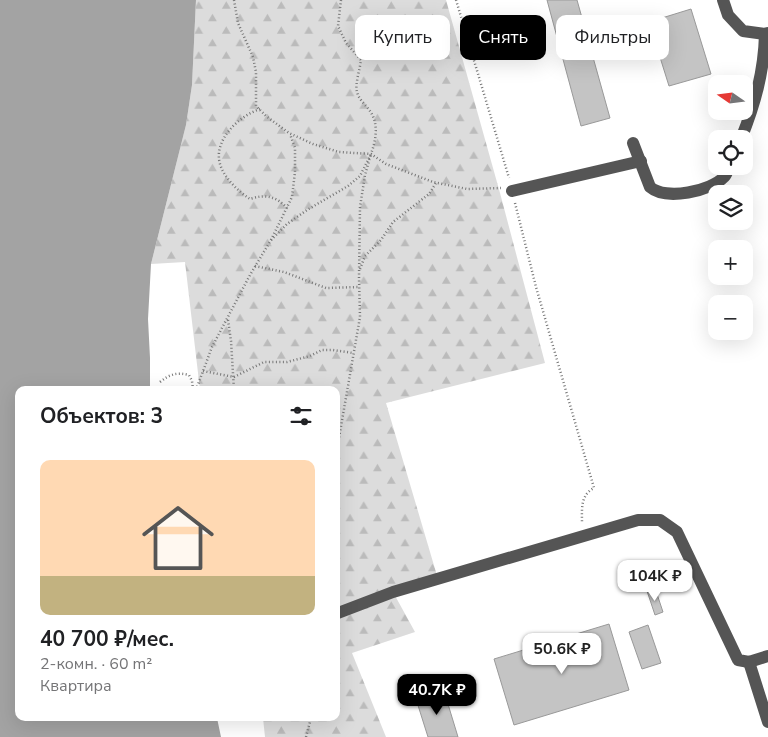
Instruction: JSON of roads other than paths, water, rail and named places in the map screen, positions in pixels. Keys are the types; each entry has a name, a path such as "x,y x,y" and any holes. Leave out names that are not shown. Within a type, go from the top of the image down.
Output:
{"lane":[{"path":"723,0 728,15 743,31 767,34 763,69 755,99 743,130"},
{"path":"633,143 650,187 655,191 674,194 694,191 714,184 725,175"},
{"path":"512,191 641,161"},
{"path":"340,613 393,592 582,535 638,520 660,520 676,532 731,649 738,660 750,662 768,656"},
{"path":"750,662 768,722"}]}
